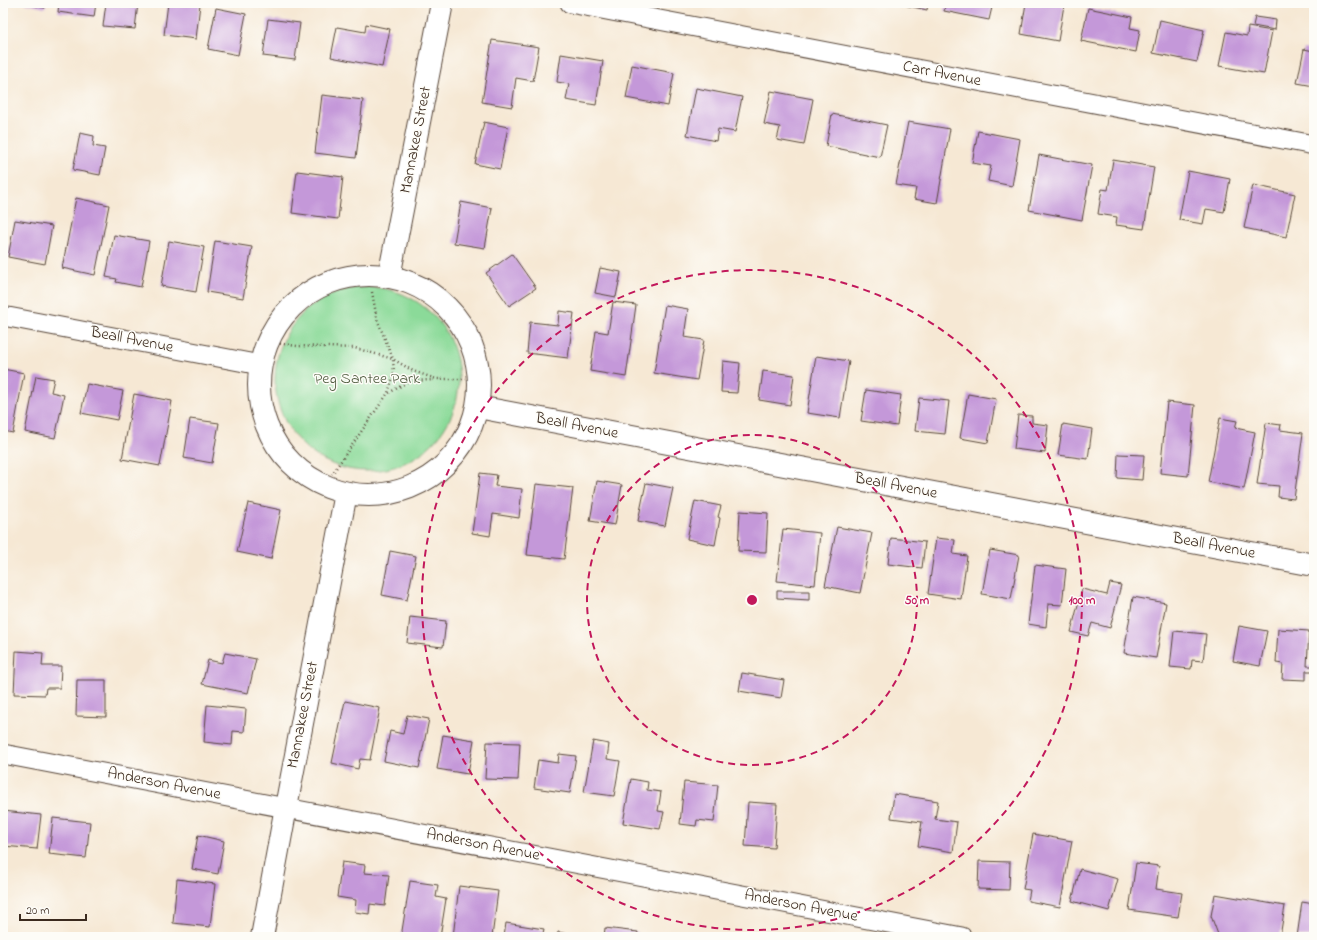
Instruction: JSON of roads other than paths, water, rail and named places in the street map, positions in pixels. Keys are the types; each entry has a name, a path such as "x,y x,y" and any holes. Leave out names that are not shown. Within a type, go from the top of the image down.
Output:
{"street":[{"name":"Mannakee Street","path":"389,277 442,3"},
{"name":"Carr Avenue","path":"570,3 1314,145"},
{"path":"355,276 389,277 422,288 450,310 470,339 479,372 478,407 465,440 444,467 414,486 381,495 346,493 314,481 287,460 268,432 259,399 260,365 272,332 293,305 322,286 355,276"},
{"name":"Beall Avenue","path":"3,316 260,365"},
{"name":"Beall Avenue","path":"478,407 1314,565"},
{"name":"Mannakee Street","path":"262,937 346,493"},
{"name":"Anderson Avenue","path":"3,754 962,937"}],"park label":[{"name":"Peg Santee Park","path":"367,379"}]}
